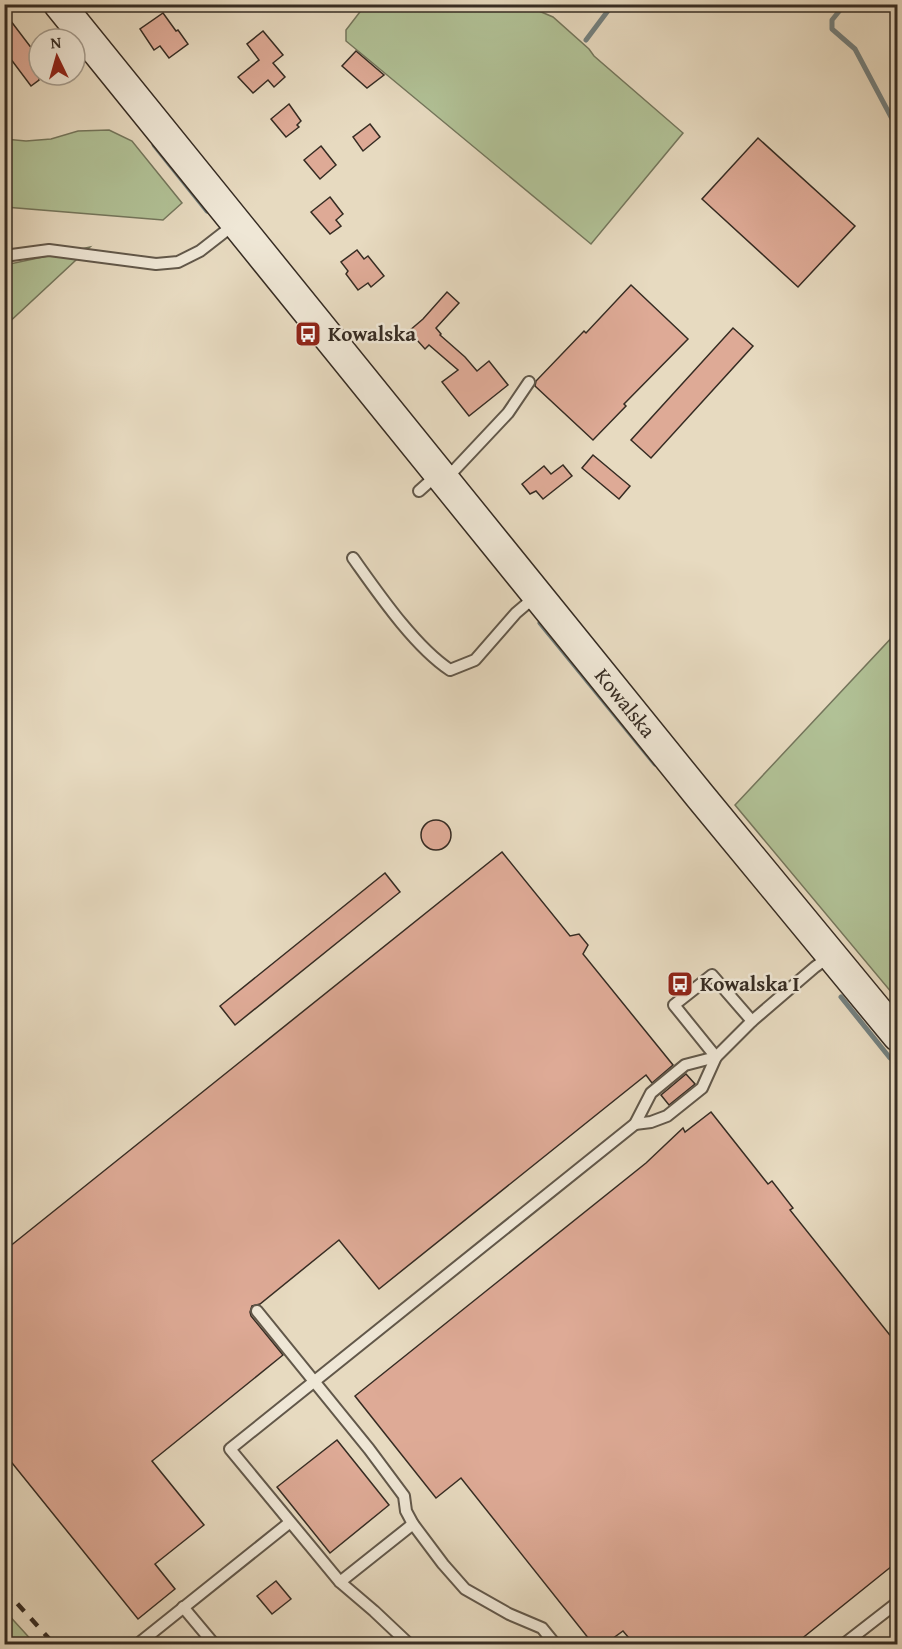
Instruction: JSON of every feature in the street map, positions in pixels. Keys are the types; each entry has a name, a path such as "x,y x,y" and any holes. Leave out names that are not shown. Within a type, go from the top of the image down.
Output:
{"street":[{"name":"Kowalska","path":"59,4 236,223 434,481 538,594 897,1036"}],"lane":[{"path":"4,256 49,250 156,264 178,262 200,251 236,223"},
{"path":"434,481 508,414 529,382"},
{"path":"353,558 394,614 439,663 450,670 475,660 516,614 538,594"},
{"path":"635,1124 651,1122 667,1116 702,1088 716,1057 752,1021 815,967 832,956"},
{"path":"716,1057 674,1005 712,975 752,1021"},
{"path":"409,1644 340,1582 230,1449 635,1124 651,1093 676,1072 685,1065 716,1057"},
{"path":"257,1311 404,1496 406,1511 412,1524 442,1564 465,1589 509,1614 542,1628 555,1644"},
{"path":"138,1644 289,1523"},
{"path":"340,1582 412,1524"},
{"path":"844,1644 897,1602"},
{"path":"183,1607 214,1644"}],"green space":[{"path":"366,4 525,5 553,17 594,56 683,133 591,244 346,41 346,30"},
{"path":"109,130 132,141 182,203 163,220 5,207 5,139 26,141 51,139 78,131"},
{"path":"90,247 5,326 5,265"},
{"path":"897,632 897,999 735,805"},
{"path":"5,1611 35,1644 5,1644"}],"building":[{"path":"4,12 27,42 27,81 4,50"},
{"path":"163,13 188,44 169,58 160,46 154,50 140,29"},
{"path":"263,31 283,55 273,63 285,77 274,87 268,80 253,93 238,77 259,60 247,44"},
{"path":"356,51 384,75 367,88 342,66"},
{"path":"289,104 301,121 297,125 299,127 286,137 271,119"},
{"path":"370,124 380,137 363,151 353,137"},
{"path":"758,138 855,226 798,287 702,199"},
{"path":"321,146 336,165 320,179 304,160"},
{"path":"330,197 343,214 336,220 341,226 330,234 311,212"},
{"path":"357,250 364,259 368,256 384,276 371,287 368,283 358,290 346,274 348,271 341,262"},
{"path":"631,285 688,339 624,404 626,406 593,440 535,386 536,381"},
{"path":"447,292 459,303 436,328 440,335 477,371 489,361 508,385 469,416 442,382 458,370 429,345 425,349 409,331"},
{"path":"733,328 753,346 651,458 631,440"},
{"path":"593,455 630,486 619,499 582,468"},
{"path":"563,465 572,476 543,499 536,491 530,494 522,484 544,466 551,474"},
{"path":"436,820 447,824 451,835 447,846 436,850 425,846 421,835 425,824"},
{"path":"502,852 570,936 579,934 588,945 583,954 673,1065 652,1083 646,1075 379,1289 339,1240 260,1304 252,1306 251,1316 283,1355 152,1461 204,1525 155,1564 175,1589 138,1619 4,1453 4,1251"},
{"path":"385,873 400,892 235,1025 220,1006"},
{"path":"686,1074 695,1084 669,1105 661,1095"},
{"path":"711,1112 768,1184 772,1181 793,1208 790,1210 897,1344 897,1562 795,1644 634,1644 623,1631 605,1644 593,1644 461,1478 436,1498 355,1396 646,1163 683,1128 685,1132"},
{"path":"337,1440 389,1505 330,1553 277,1487"},
{"path":"276,1581 291,1599 272,1614 257,1596"}],"waterway":[{"path":"586,40 613,4"},
{"path":"845,4 832,20 832,29 855,49 898,130"},
{"path":"154,145 207,211"},
{"path":"540,623 655,764"},
{"path":"841,997 890,1058"}],"railway":[{"path":"4,1589 54,1644"}],"place":[{"name":"Kowalska","path":"308,334"},
{"name":"Kowalska I","path":"680,984"}]}
